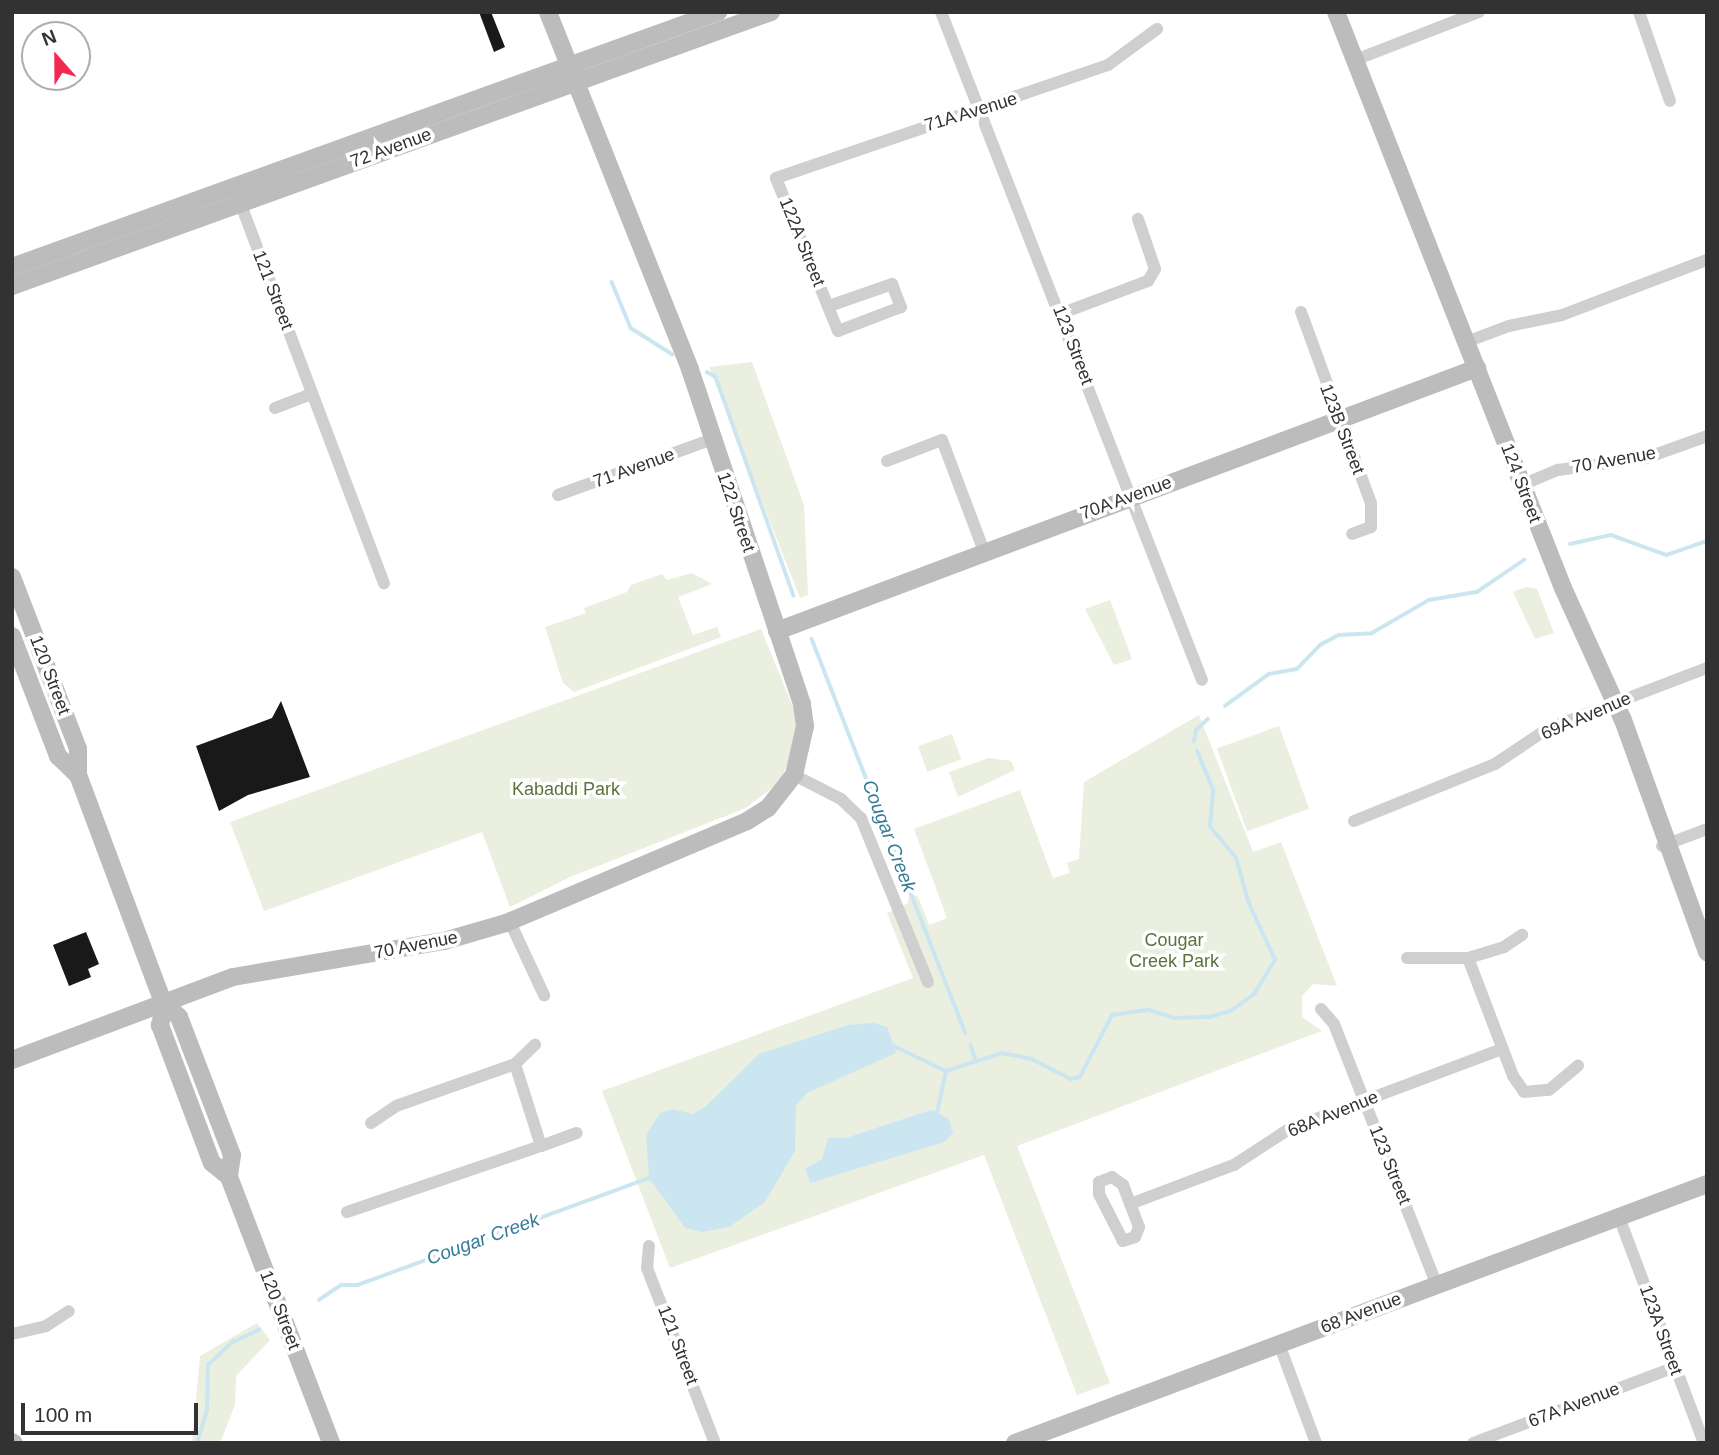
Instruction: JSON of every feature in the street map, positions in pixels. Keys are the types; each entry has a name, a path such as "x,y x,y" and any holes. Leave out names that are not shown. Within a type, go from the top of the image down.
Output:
{"street":[{"name":"122 Street","path":"548,12 684,352 710,440 777,631 805,726 794,775"},
{"name":"72 Avenue","path":"12,267 718,12"},
{"name":"123 Street","path":"941,12 1202,680"},
{"name":"124 Street","path":"1336,12 1707,952"},
{"path":"1355,60 1449,17 1479,12"},
{"path":"1639,12 1670,101"},
{"name":"72 Avenue","path":"12,286 765,13"},
{"name":"71A Avenue","path":"776,178 897,134 981,112 1108,65 1157,29"},
{"name":"122A Street","path":"776,178 838,331 901,307 892,284 829,306"},
{"name":"121 Street","path":"234,186 384,583"},
{"path":"1060,314 1148,281 1155,269 1138,219"},
{"path":"1466,342 1509,326 1562,315 1707,260"},
{"name":"123B Street","path":"1301,312 1338,420 1371,503 1371,527 1352,534"},
{"name":"70A Avenue","path":"777,631 1477,368"},
{"path":"275,408 312,394"},
{"name":"70 Avenue","path":"1522,485 1558,470 1646,458 1707,436"},
{"name":"71 Avenue","path":"558,495 710,440"},
{"path":"887,461 942,440 984,551"},
{"name":"120 Street","path":"12,577 78,749 78,775 164,1004 179,1017 208,1089 232,1155 229,1177 331,1443"},
{"name":"120 Street","path":"12,636 58,756 78,775"},
{"name":"69A Avenue","path":"1354,821 1495,764 1547,729 1707,668"},
{"path":"794,775 841,799 861,818 928,982"},
{"name":"70 Avenue","path":"12,1060 233,977 444,941 510,922 747,821 768,808 794,775"},
{"path":"1665,844 1707,829"},
{"path":"510,922 544,995"},
{"path":"1407,958 1468,958 1504,947 1522,935"},
{"path":"1468,958 1502,1049 1524,1091 1549,1090 1578,1066"},
{"name":"123 Street","path":"1321,1009 1334,1024 1437,1285"},
{"path":"372,1123 396,1106 515,1064 535,1045"},
{"name":"68A Avenue","path":"1130,1204 1234,1165 1289,1129 1502,1049"},
{"path":"515,1064 541,1146"},
{"path":"347,1212 577,1133"},
{"path":"1112,1177 1123,1185 1130,1204 1139,1227 1135,1237 1123,1241 1099,1194 1100,1182 1112,1177"},
{"name":"68 Avenue","path":"1015,1443 1707,1184"},
{"name":"123A Street","path":"1619,1217 1704,1443"},
{"name":"121 Street","path":"649,1247 648,1268 715,1443"},
{"path":"12,1334 46,1326 69,1311"},
{"path":"1279,1344 1316,1443"},
{"name":"67A Avenue","path":"1473,1443 1675,1367"}],"green space":[{"path":"752,362 804,505 808,595 800,598 709,367"},
{"path":"692,573 712,584 678,597 693,635 717,627 721,637 574,692 563,683 545,627 586,613 584,608 627,592 631,585 662,574 667,580"},
{"path":"1526,587 1537,589 1554,633 1535,639 1513,592"},
{"path":"1110,600 1132,659 1114,665 1085,609"},
{"name":"Kabaddi Park","path":"761,629 795,712 798,736 781,781 746,808 570,877 510,907 482,832 264,911 230,822"},
{"name":"Cougar Creek Park","path":"1199,715 1253,852 1281,842 1337,986 1313,984 1302,996 1302,1017 1322,1031 1017,1146 1110,1383 1077,1395 984,1155 670,1268 602,1091 913,978 887,913 908,903 911,879 929,925 947,918 914,829 1020,790 1053,878 1070,873 1067,863 1079,859 1084,782"},
{"path":"1279,726 1309,809 1247,831 1217,749"},
{"path":"952,734 961,759 927,772 918,746"},
{"path":"989,758 1011,761 1015,770 958,797 949,772"},
{"path":"257,1323 270,1340 236,1376 235,1405 220,1443 192,1443 200,1356"}],"water":[{"path":"874,1023 887,1027 896,1053 807,1093 796,1106 795,1151 765,1202 729,1227 702,1232 685,1228 649,1178 646,1135 660,1113 673,1109 692,1114 704,1108 759,1054 848,1025"},
{"path":"931,1110 949,1119 953,1133 944,1142 810,1183 805,1169 822,1159 828,1138 846,1138"}],"building":[{"path":"479,12 491,12 505,47 494,52"},
{"path":"281,701 310,777 248,795 219,811 196,746 272,718"},
{"path":"86,932 99,964 88,969 91,977 69,986 53,945"}],"waterway":[{"name":"Cougar Creek","path":"612,282 631,328 672,354"},
{"name":"Cougar Creek","path":"707,372 716,377 794,596"},
{"name":"Cougar Creek","path":"1570,544 1611,535 1667,555 1707,541"},
{"name":"Cougar Creek","path":"1225,706 1269,674 1297,669 1320,645 1339,635 1372,633 1429,600 1477,592 1524,560"},
{"name":"Cougar Creek","path":"812,639 966,1033"},
{"name":"Cougar Creek","path":"1194,742 1196,730 1208,719"},
{"name":"Cougar Creek","path":"937,1113 946,1071 1002,1053 1032,1059 1071,1079 1080,1077 1112,1015 1149,1010 1176,1018 1209,1017 1231,1011 1254,994 1275,960 1249,904 1236,858 1210,827 1213,790 1197,751"},
{"name":"Cougar Creek","path":"971,1045 976,1060"},
{"name":"Cougar Creek","path":"894,1046 946,1071"},
{"name":"Cougar Creek","path":"319,1300 341,1285 358,1285 649,1178"},
{"name":"Cougar Creek","path":"197,1443 207,1410 208,1365 233,1342 259,1330"}]}
